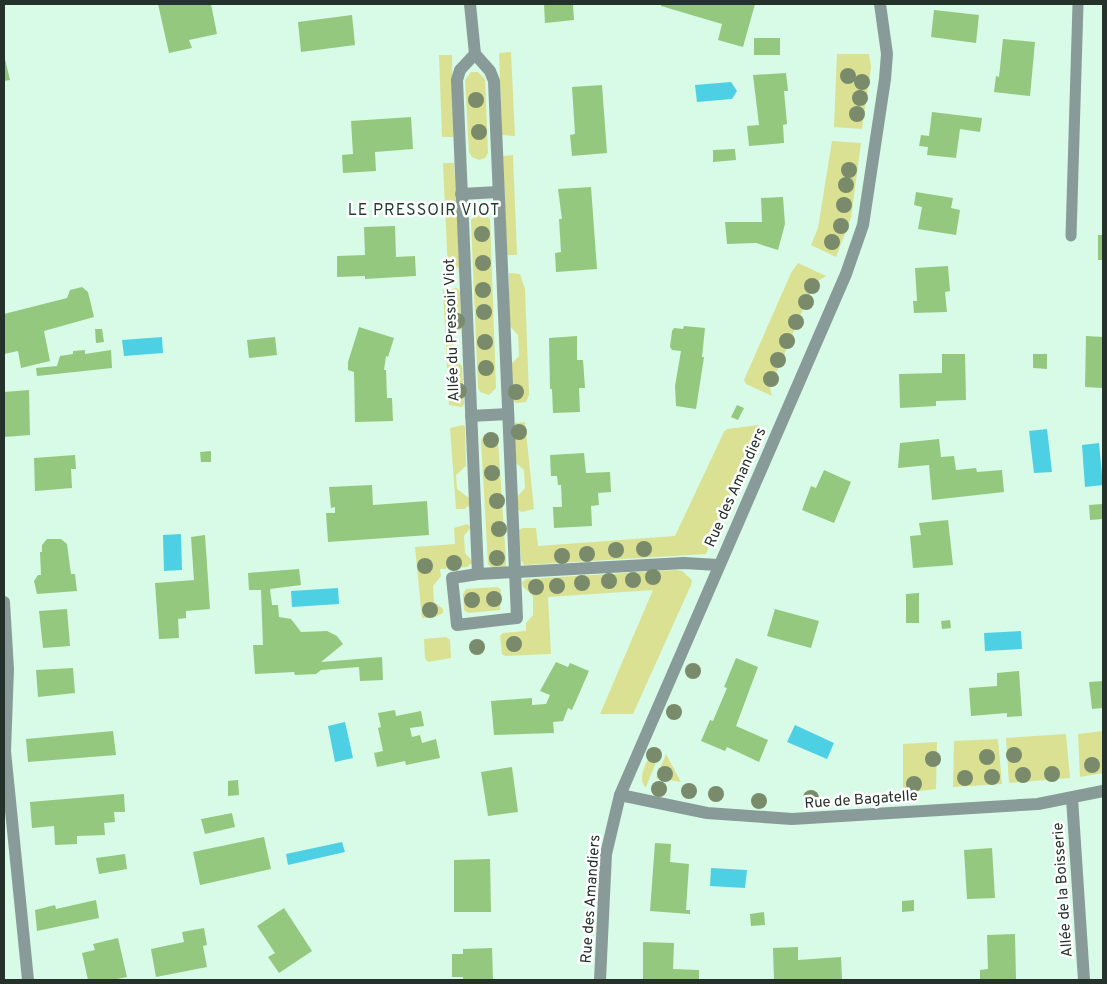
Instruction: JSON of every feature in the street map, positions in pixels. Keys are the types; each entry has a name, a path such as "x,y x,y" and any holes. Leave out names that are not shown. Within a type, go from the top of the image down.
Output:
{"street":[{"path":"470,4 475,54 490,71 494,81 498,192 508,414 515,573 517,618 456,625 452,578 478,574 515,573 684,563 718,565"},
{"name":"Rue des Amandiers","path":"600,980 606,854 620,795 718,565 846,274 863,225 887,54 880,4"},
{"name":"Allée du Pressoir Viot","path":"475,54 460,70 457,80 478,574"},
{"path":"462,194 498,192"},
{"path":"471,416 508,414"},
{"path":"4,602 8,670 5,751 28,980"},
{"name":"Rue de Bagatelle","path":"620,795 707,813 792,819 1038,804 1103,791"},
{"name":"Allée de la Boisserie","path":"1072,798 1084,980"}],"lane":[{"path":"1071,236 1078,4"}],"green space":[{"path":"511,52 515,136 502,135 499,53"},
{"path":"837,54 869,54 871,67 862,129 834,127"},
{"path":"439,55 452,55 453,137 442,137"},
{"path":"471,72 478,72 485,79 488,153 485,158 479,160 472,157 469,152 465,80"},
{"path":"832,141 861,143 851,218 836,257 811,245 818,228"},
{"path":"513,155 517,255 507,255 503,156"},
{"path":"443,163 454,163 460,266 455,271 448,271"},
{"path":"478,213 482,213 490,219 496,388 489,395 480,392 478,388 471,220"},
{"path":"798,263 826,276 814,283 770,388 772,396 746,384 744,380 791,273"},
{"path":"509,273 520,274 525,289 529,395 526,402 516,403 511,398 510,365 519,356 518,335 509,325"},
{"path":"457,288 460,292 461,329 453,336 454,359 462,366 464,404 462,407 449,405 443,290"},
{"path":"525,422 534,509 522,512 518,510 517,497 525,488 524,470 514,461 515,423"},
{"path":"463,425 465,427 466,466 456,475 457,489 469,498 470,505 464,509 456,509 450,428"},
{"path":"759,425 706,554 524,565 521,560 519,530 523,528 536,528 538,546 675,536 724,432 727,429"},
{"path":"490,434 498,441 506,561 506,567 493,569 488,564 481,440 485,435"},
{"path":"467,524 471,527 464,536 465,553 473,562 467,567 440,569 441,576 433,586 434,602 443,609 443,613 435,617 422,618 415,547 455,544 454,528"},
{"path":"682,571 692,580 691,585 633,714 600,714 653,590 548,597 551,654 505,656 502,654 500,636 503,633 526,631 526,623 533,615 533,596 523,587 522,582 526,579"},
{"path":"498,587 501,590 500,610 468,613 464,610 463,594 466,589"},
{"path":"446,637 450,640 451,658 428,662 425,659 424,639"},
{"path":"1103,731 1103,773 1080,777 1078,734"},
{"path":"1066,734 1070,778 1009,783 1006,738"},
{"path":"998,739 1002,784 953,787 954,741"},
{"path":"937,742 936,789 903,793 903,744"},
{"path":"661,750 646,788 642,780 645,766 651,753"},
{"path":"666,754 681,782 656,778"}],"water":[{"path":"731,82 737,91 732,99 697,102 695,85"},
{"path":"162,337 163,353 124,356 122,340"},
{"path":"1047,429 1052,472 1034,473 1029,431"},
{"path":"1099,443 1103,485 1085,487 1082,445"},
{"path":"181,534 182,570 164,571 163,535"},
{"path":"338,588 339,604 292,607 291,591"},
{"path":"1021,631 1022,649 985,651 984,633"},
{"path":"345,722 353,758 335,762 328,726"},
{"path":"795,725 834,743 827,759 787,742"},
{"path":"342,842 345,852 288,865 286,854"},
{"path":"711,868 747,870 745,888 710,886"}],"building":[{"path":"158,4 211,4 217,34 189,40 192,48 169,53"},
{"path":"544,4 573,4 574,20 545,23"},
{"path":"661,4 755,4 743,47 718,40 722,24 661,6"},
{"path":"934,10 979,15 976,43 931,37"},
{"path":"352,15 355,45 301,52 298,22"},
{"path":"754,38 780,38 780,55 754,55"},
{"path":"1003,39 1035,42 1030,96 994,92 996,76 999,77"},
{"path":"4,55 10,80 4,81"},
{"path":"786,73 788,91 784,91 787,124 783,125 784,143 749,146 747,126 759,125 753,75"},
{"path":"602,85 607,153 572,156 570,135 575,134 572,87"},
{"path":"932,112 982,118 980,132 960,129 956,158 927,155 928,147 919,146 921,135 929,136"},
{"path":"411,117 413,149 375,152 376,171 343,173 342,155 353,154 351,121"},
{"path":"735,149 736,160 713,162 713,150"},
{"path":"591,187 597,269 556,272 555,253 561,252 559,219 562,219 558,189"},
{"path":"916,192 953,198 951,208 960,210 956,235 918,229 922,207 914,205"},
{"path":"783,197 785,224 778,250 756,243 727,244 725,222 762,222 761,198"},
{"path":"395,226 396,257 415,256 416,276 365,279 365,276 337,277 337,256 365,255 364,227"},
{"path":"1098,235 1103,235 1103,260 1098,260"},
{"path":"948,266 950,291 945,292 947,312 914,313 913,301 917,301 915,268"},
{"path":"82,287 88,292 94,317 44,331 50,361 21,368 18,351 4,354 4,314 67,298 70,290"},
{"path":"684,326 705,328 702,357 704,357 696,409 676,406 675,386 681,351 672,350 670,347 674,328 683,329"},
{"path":"359,327 394,338 388,357 386,356 384,370 386,370 387,398 392,398 393,421 355,422 354,372 348,370 348,362"},
{"path":"95,329 102,329 104,342 96,343"},
{"path":"577,336 577,360 583,360 585,388 579,388 580,412 553,413 552,389 550,389 549,338"},
{"path":"1086,336 1103,337 1103,388 1085,387"},
{"path":"275,337 277,355 249,358 247,340"},
{"path":"85,350 85,354 111,350 112,368 37,376 36,368 57,366 60,356 73,354 73,351"},
{"path":"942,354 965,354 966,400 936,401 936,406 900,408 899,374 942,373"},
{"path":"1033,354 1047,354 1047,369 1033,368"},
{"path":"29,390 30,435 4,437 4,392"},
{"path":"737,405 744,408 738,420 731,417"},
{"path":"939,439 941,457 954,456 956,470 976,468 977,472 1002,470 1004,492 932,500 929,465 898,468 900,443"},
{"path":"211,451 211,462 201,462 200,452"},
{"path":"584,453 586,473 610,472 611,492 598,493 599,505 591,506 592,526 554,528 553,507 562,507 561,485 558,485 557,476 551,476 550,455"},
{"path":"75,455 76,469 71,469 72,488 35,491 34,458"},
{"path":"824,470 851,482 834,523 802,510 811,486 816,488"},
{"path":"372,485 373,505 427,501 429,535 328,542 326,513 335,513 335,507 331,508 329,487"},
{"path":"1103,504 1103,519 1090,520 1089,505"},
{"path":"948,520 953,565 913,568 910,536 921,535 919,523"},
{"path":"205,535 210,609 186,611 186,618 178,619 179,638 159,639 155,583 194,580 191,537"},
{"path":"47,539 61,539 67,544 71,574 75,574 77,591 37,594 34,581 38,575 41,575 40,552 42,552 42,545"},
{"path":"299,569 301,585 270,589 272,605 278,605 279,617 291,619 301,632 327,631 337,636 343,644 321,662 382,657 383,680 360,681 359,667 321,670 316,674 295,675 294,672 255,674 253,645 263,645 261,590 249,590 248,573"},
{"path":"919,593 919,623 906,623 906,594"},
{"path":"67,609 70,646 43,648 39,611"},
{"path":"775,609 819,621 811,648 767,636"},
{"path":"950,620 951,628 942,629 941,621"},
{"path":"736,658 758,667 736,726 768,740 759,762 727,747 725,751 701,741 710,720 713,721 727,688 724,687"},
{"path":"556,662 568,667 570,663 589,671 572,710 568,708 563,721 553,722 554,733 494,735 491,701 532,698 532,705 546,704 550,695 540,691"},
{"path":"73,668 75,693 38,697 36,670"},
{"path":"1019,671 1022,716 1007,717 1007,713 971,716 969,688 997,686 997,673"},
{"path":"1103,681 1103,708 1092,709 1089,682"},
{"path":"395,710 396,716 421,711 424,726 410,728 412,737 420,735 422,743 436,739 440,758 406,765 405,761 377,767 374,753 383,751 378,728 381,727 378,713"},
{"path":"113,731 116,755 28,762 26,739"},
{"path":"512,767 518,812 488,816 481,772"},
{"path":"238,780 239,795 228,796 228,781"},
{"path":"124,794 125,812 114,812 115,822 104,823 105,835 77,836 77,844 55,845 54,826 32,828 30,802"},
{"path":"232,813 235,827 205,834 201,819"},
{"path":"264,837 271,869 200,885 193,852"},
{"path":"655,843 671,844 670,862 689,864 686,910 690,910 690,914 650,911"},
{"path":"992,848 995,898 967,899 964,850"},
{"path":"125,854 127,869 99,874 96,858"},
{"path":"490,859 491,912 454,912 454,860"},
{"path":"96,900 99,918 37,931 35,910 55,905 56,909"},
{"path":"914,900 914,911 902,912 902,901"},
{"path":"284,908 312,951 279,973 268,957 275,953 257,926"},
{"path":"764,912 765,925 751,926 750,914"},
{"path":"204,928 207,945 203,946 207,967 156,977 151,949 184,942 182,932"},
{"path":"1015,934 1016,980 980,980 980,970 988,969 987,935"},
{"path":"118,938 127,977 112,980 88,980 82,953 95,950 93,944"},
{"path":"643,942 674,943 673,969 699,970 699,980 643,980"},
{"path":"798,947 798,960 841,957 842,980 774,980 773,948"},
{"path":"492,948 493,980 463,980 463,977 452,977 452,954 463,954 463,949"}],"district":[{"name":"LE PRESSOIR VIOT","path":"424,209"}]}
